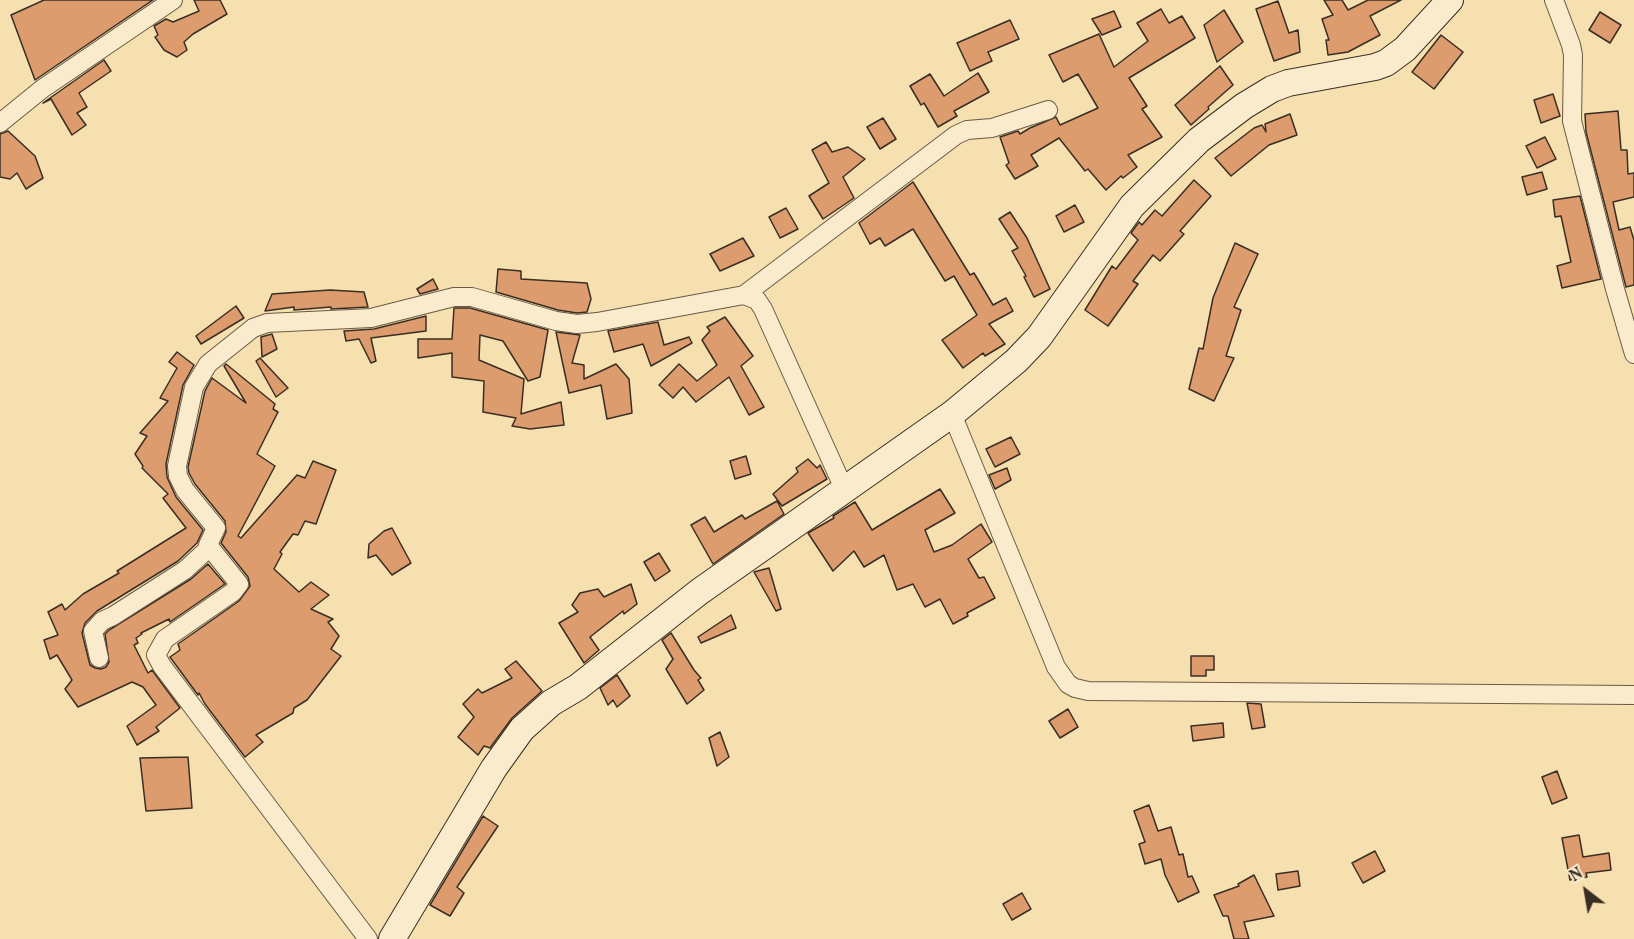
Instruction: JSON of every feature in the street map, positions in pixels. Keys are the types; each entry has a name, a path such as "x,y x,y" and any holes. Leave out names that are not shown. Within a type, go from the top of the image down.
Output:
{"street":[{"path":"0,123 42,89 172,0"},
{"path":"392,939 494,768 522,729 551,703 578,687 699,592 952,414 1016,361 1039,337 1132,206 1199,140 1244,106 1272,89 1288,83 1386,63 1405,49 1450,0"},
{"path":"1554,0 1573,55 1572,121 1614,289 1634,354"},
{"path":"368,939 156,655 165,639 233,592 239,584 208,543 216,528 185,490 178,476 177,466 191,397 200,375 208,364 253,328 267,323 371,318 462,296 556,321 578,324 744,295 962,131 992,128 1048,110"},
{"path":"744,295 757,300 763,309 845,491"},
{"path":"952,414 1056,667 1068,684 1075,688 1088,691 1634,696"},
{"path":"99,658 93,631 102,621 185,570 210,547"}],"building":[{"path":"44,0 153,0 35,80 11,15"},
{"path":"194,0 220,0 227,14 193,34 184,42 187,50 177,57 164,50 155,37 158,35 154,26 166,19 173,22 199,11"},
{"path":"1324,0 1342,0 1348,10 1368,0 1401,0 1370,16 1380,35 1348,52 1328,55 1326,40 1329,40 1322,19 1333,15"},
{"path":"1278,1 1289,33 1298,30 1300,52 1274,61 1256,9"},
{"path":"1161,9 1169,23 1182,16 1195,38 1129,78 1147,106 1142,109 1162,137 1128,155 1137,167 1123,178 1121,176 1106,190 1088,169 1085,171 1059,138 1031,155 1038,166 1015,179 1006,165 1009,163 1000,137 1018,131 1020,134 1056,117 1060,125 1098,108 1078,74 1063,82 1049,55 1099,34 1114,67 1148,41 1137,23"},
{"path":"1224,10 1243,42 1217,62 1204,25"},
{"path":"1114,11 1121,27 1102,35 1092,19"},
{"path":"1600,12 1621,25 1610,43 1589,30"},
{"path":"1010,20 1019,39 988,52 992,61 970,71 957,43"},
{"path":"1441,35 1463,52 1434,89 1412,72"},
{"path":"104,60 111,71 79,93 87,107 77,113 86,125 72,135 51,99 43,103"},
{"path":"1220,66 1233,85 1191,125 1175,105"},
{"path":"978,73 989,92 954,111 957,116 938,127 924,103 921,105 910,86 930,74 944,96"},
{"path":"1553,94 1560,116 1541,123 1534,100"},
{"path":"1618,111 1621,150 1627,150 1628,174 1634,173 1634,197 1613,202 1619,230 1630,227 1634,240 1634,285 1626,287 1586,132 1585,114"},
{"path":"1290,114 1297,135 1269,145 1231,176 1215,158 1254,128 1262,125 1266,132 1265,124"},
{"path":"883,118 896,139 880,149 867,127"},
{"path":"8,131 35,156 43,178 26,189 17,173 10,179 0,177 0,134"},
{"path":"1545,137 1556,159 1537,168 1526,146"},
{"path":"826,142 832,152 848,147 865,159 843,177 854,198 823,219 809,196 829,183 812,150"},
{"path":"1542,172 1547,189 1527,195 1522,177"},
{"path":"1194,180 1211,196 1180,231 1184,234 1160,261 1153,255 1133,281 1138,284 1108,326 1085,310 1112,266 1116,269 1138,240 1131,233 1139,222 1142,225 1155,210 1162,216"},
{"path":"913,182 970,275 974,273 993,305 1006,298 1013,311 989,324 1005,344 985,356 983,353 963,368 942,340 977,315 954,276 945,281 913,229 885,246 880,238 870,244 859,223"},
{"path":"1580,196 1601,279 1562,288 1557,266 1571,262 1561,216 1555,217 1553,200"},
{"path":"1075,205 1084,222 1064,232 1056,216"},
{"path":"786,208 798,229 780,238 769,217"},
{"path":"1010,212 1027,238 1050,289 1034,297 1024,277 1026,276 1012,251 1018,248 999,219"},
{"path":"743,238 754,256 720,271 710,254"},
{"path":"1235,243 1258,254 1234,307 1241,310 1226,356 1234,358 1214,401 1189,389 1199,348 1203,349 1213,298"},
{"path":"498,269 521,271 521,279 587,283 591,299 587,312 558,310 496,292"},
{"path":"433,279 438,289 420,294 417,289"},
{"path":"330,290 364,292 368,307 294,310 294,307 265,311 272,294"},
{"path":"236,306 244,318 201,344 196,336"},
{"path":"454,308 470,308 548,330 540,377 528,381 503,341 480,335 479,360 524,379 521,414 561,402 564,425 530,429 512,426 516,418 483,412 484,381 452,377 452,353 418,358 418,339 452,339"},
{"path":"426,316 426,331 371,338 376,361 371,363 359,339 346,341 344,331 374,329"},
{"path":"725,317 753,356 741,366 764,407 749,415 729,377 696,402 683,387 673,398 659,385 679,364 697,381 717,365 702,340 710,331 707,327"},
{"path":"658,322 664,345 689,337 692,343 651,366 643,344 614,352 608,331"},
{"path":"556,332 580,335 572,363 584,365 584,379 616,364 629,379 632,413 607,419 601,385 569,393"},
{"path":"272,334 277,349 262,357 261,337"},
{"path":"177,352 194,365 183,385 166,464 167,477 176,497 203,530 197,543 178,561 97,611 85,623 82,633 90,665 101,669 109,662 105,634 109,630 191,579 208,564 225,584 170,622 169,619 141,633 136,638 138,643 134,645 148,673 152,670 180,708 156,727 159,731 137,745 127,726 156,705 143,687 132,682 78,707 65,689 72,680 57,655 50,659 44,640 58,635 48,612 62,604 65,610 83,594 186,528 163,498 168,494 142,468 135,454 147,436 140,433 168,401 160,398 177,368 169,362"},
{"path":"260,358 288,388 276,397 256,361"},
{"path":"226,364 275,404 273,409 278,412 257,454 275,466 238,536 241,538 297,475 305,478 313,461 336,470 316,524 305,521 298,535 293,534 280,552 282,554 274,569 299,592 311,582 329,595 311,609 333,619 328,622 339,636 331,649 341,656 307,700 294,708 293,713 256,735 263,742 245,757 170,657 180,650 178,644 239,601 250,586 248,577 221,543 226,532 225,521 195,484 188,467 205,391 212,378 246,403 224,366"},
{"path":"1011,437 1020,454 995,467 986,449"},
{"path":"746,456 751,474 735,479 730,461"},
{"path":"808,459 817,468 820,465 827,479 782,506 773,494 798,472 796,468"},
{"path":"1007,468 1011,480 995,489 989,475"},
{"path":"940,489 955,513 925,530 934,552 952,545 981,524 992,542 968,559 979,578 984,577 995,598 967,613 968,616 953,624 940,599 925,607 913,584 897,590 884,555 864,567 854,551 833,571 808,533 855,502 872,530"},
{"path":"777,501 784,514 713,564 691,525 705,517 714,532 742,515 745,519"},
{"path":"392,528 411,563 392,575 376,555 368,558 369,544 384,531"},
{"path":"659,553 670,571 655,581 644,562"},
{"path":"769,568 781,609 776,611 754,572"},
{"path":"631,584 637,604 624,614 623,611 590,637 599,650 584,663 559,623 578,612 572,605 580,593 598,589 604,597"},
{"path":"731,615 736,628 701,643 698,637"},
{"path":"671,633 701,678 698,680 704,690 687,704 666,669 673,659 662,640"},
{"path":"1191,656 1214,656 1214,670 1206,670 1206,676 1191,676"},
{"path":"516,661 542,691 512,718 490,748 484,746 478,755 458,737 474,717 463,704 478,689 482,693 512,678 505,669"},
{"path":"617,675 630,696 617,707 613,700 608,705 600,688"},
{"path":"1247,703 1261,704 1265,727 1252,729"},
{"path":"1068,709 1078,727 1060,738 1049,721"},
{"path":"1223,723 1224,737 1193,741 1191,726"},
{"path":"720,732 729,757 717,766 709,738"},
{"path":"188,757 192,808 146,811 140,758"},
{"path":"1557,771 1567,798 1552,804 1542,777"},
{"path":"1149,805 1158,831 1171,827 1179,855 1183,854 1188,877 1192,876 1199,892 1178,902 1165,875 1161,859 1145,864 1139,844 1145,842 1134,811"},
{"path":"483,816 498,826 457,887 464,893 450,916 430,905"},
{"path":"1579,835 1583,857 1609,853 1611,870 1586,873 1587,877 1570,880 1562,838"},
{"path":"1375,851 1385,871 1363,883 1352,863"},
{"path":"1298,871 1300,886 1278,890 1276,874"},
{"path":"1254,875 1274,916 1244,922 1249,939 1234,939 1228,916 1223,916 1214,895 1239,886 1238,884"},
{"path":"1022,893 1031,909 1012,920 1003,904"}]}
